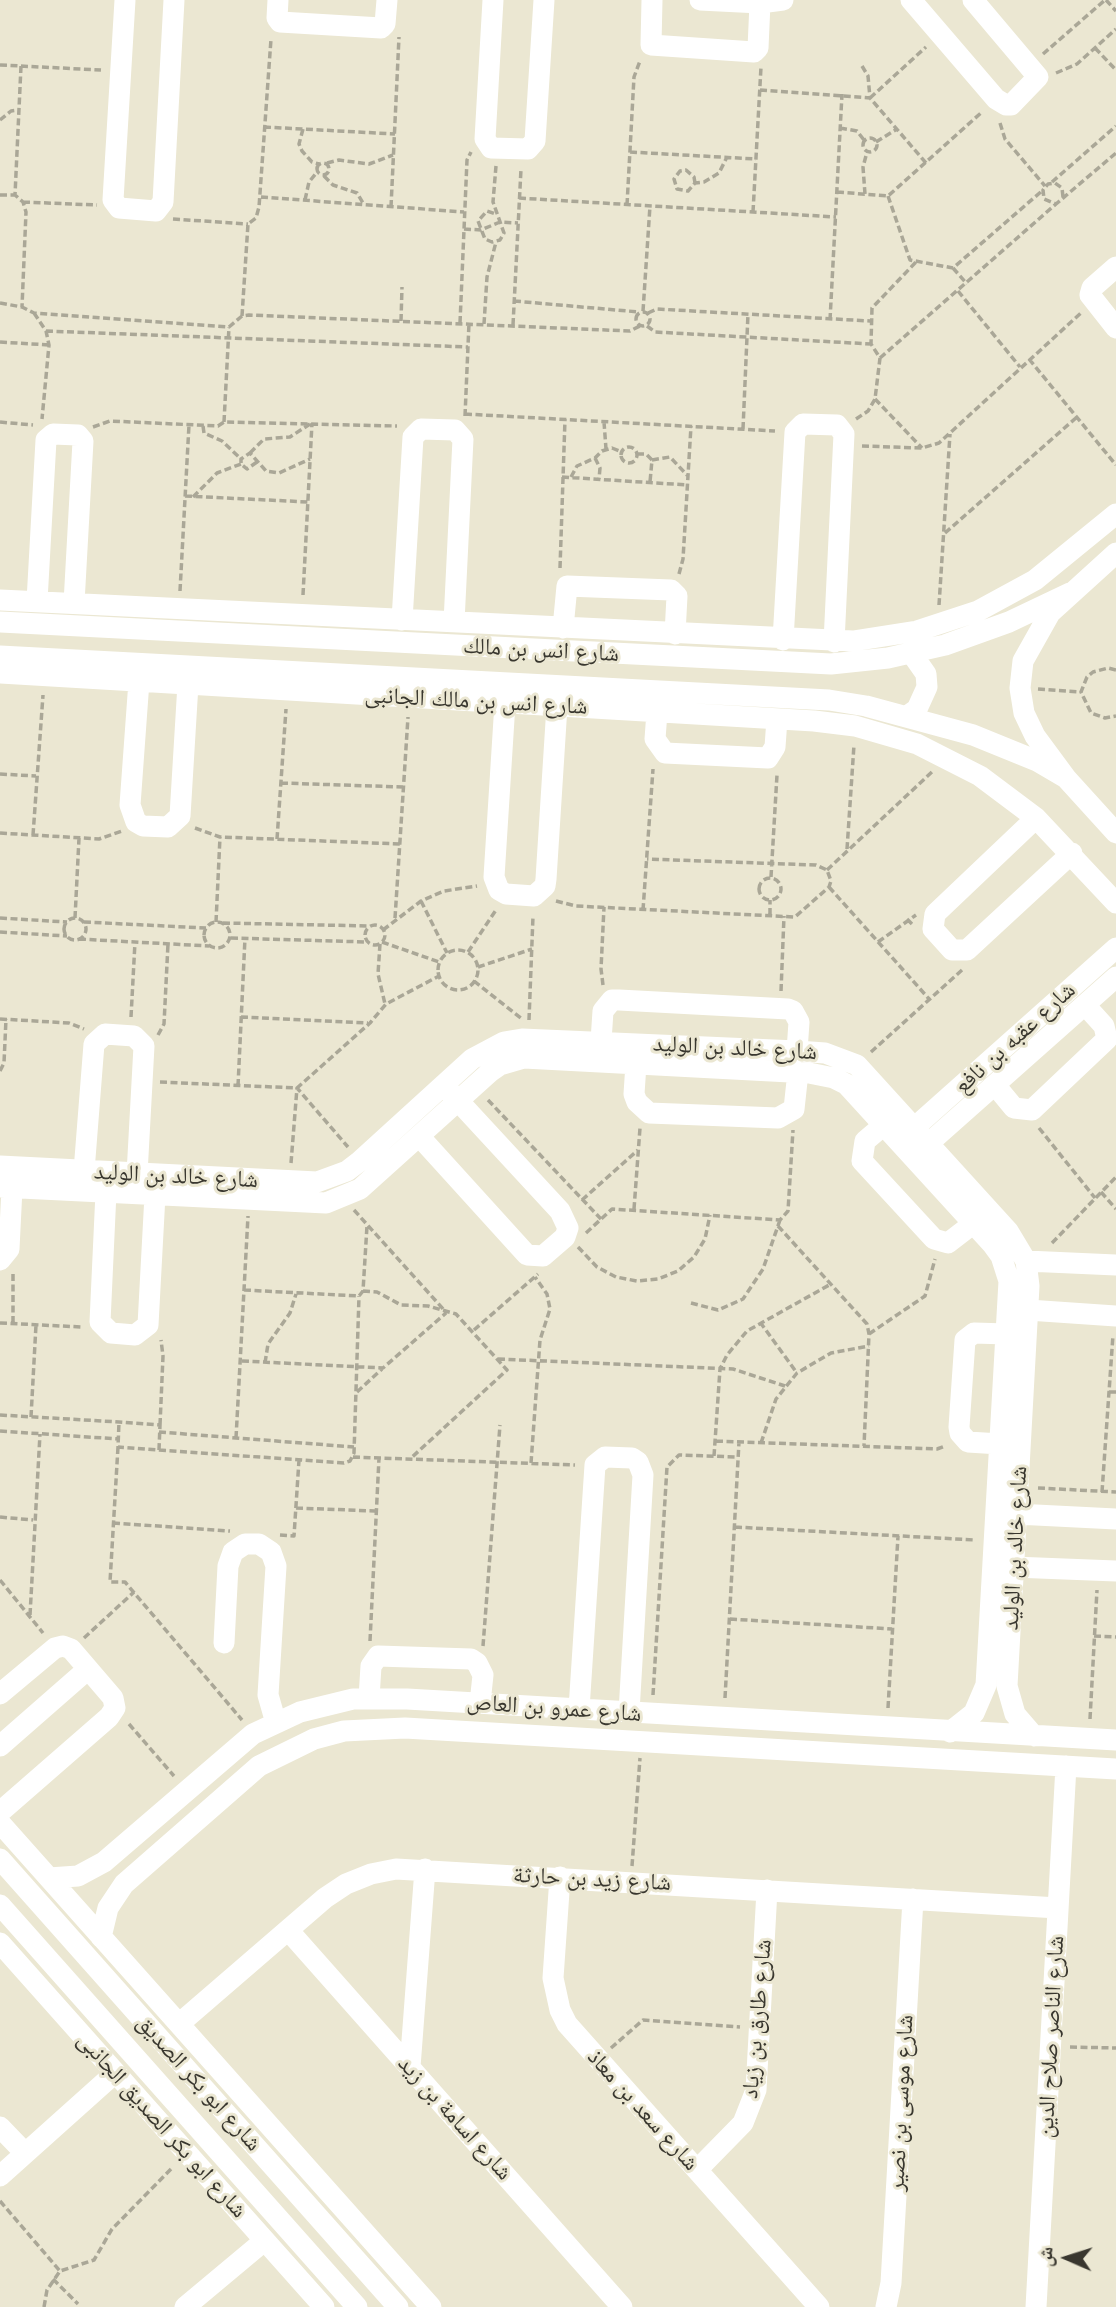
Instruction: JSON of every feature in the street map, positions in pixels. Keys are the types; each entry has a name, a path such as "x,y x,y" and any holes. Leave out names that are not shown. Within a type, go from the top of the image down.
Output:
{"street":[{"path":"125,0 113,200 119,208 156,211 161,208 174,0"},
{"path":"278,10 381,28 385,24 387,0"},
{"path":"493,0 485,139 491,148 522,149 533,147 535,141 544,0"},
{"path":"652,0 651,45 754,52 758,48 760,3"},
{"path":"700,0 760,3 783,0"},
{"path":"911,0 999,101 1011,104 1034,71 973,0"},
{"path":"1116,267 1092,288 1090,295 1116,328"},
{"path":"402,620 416,431 455,430 463,424"},
{"path":"454,622 463,424"},
{"path":"783,640 795,432 803,424 837,425 843,437 834,642"},
{"path":"37,601 46,440 52,434 78,435 83,442 74,603"},
{"path":"0,600 834,642 885,638 943,624 1007,597 1035,580 1116,514"},
{"path":"1116,553 1050,612 1023,661 1020,688 1024,713 1035,737 1066,778 1116,833"},
{"path":"563,628 567,586 671,590 677,596 675,634"},
{"name":"شارع انس بن مالك","path":"0,622 803,663 869,661 912,654 1009,622 1070,593"},
{"path":"907,716 917,709 927,687 926,674 912,654"},
{"name":"شارع انس بن مالك","path":"0,656 788,697 866,706 907,716 1005,747 1066,778"},
{"name":"شارع انس بن مالك الجانبى","path":"0,673 777,719 855,726 917,744 980,776 1036,818 1072,853 1116,903"},
{"path":"139,681 130,805 136,821 143,826 168,827 180,816 188,684"},
{"path":"505,703 500,889 537,894 546,879 557,706"},
{"path":"657,712 655,739 665,753 761,759 768,758 775,747 777,719"},
{"path":"1036,818 935,914 933,929 953,950 967,950 1072,853"},
{"name":"شارع عقبه بن نافع","path":"915,1128 1116,948"},
{"name":"شارع عقبه بن نافع","path":"929,1143 1116,977"},
{"path":"601,1041 603,1011 612,1000 780,1008 788,1009 797,1016 797,1051"},
{"path":"995,1085 1014,1108 1026,1112 1032,1110 1107,1039 1104,1026 1085,1005"},
{"path":"85,1171 94,1044 105,1034 137,1041 142,1082 137,1174"},
{"name":"شارع خالد بن الوليد","path":"0,1166 106,1192 307,1203 344,1198 360,1189 419,1136 472,1059 504,1042 522,1039 601,1041 822,1074 846,1084 974,1223 1001,1256 1006,1268 1009,1294 986,1685 974,1713 950,1732"},
{"name":"شارع خالد بن الوليد","path":"6,1187 85,1171 290,1183 332,1178 360,1161 451,1093 474,1086 500,1065 524,1058 636,1064 693,1056 797,1051 825,1053 857,1065 1008,1231 1025,1257 1028,1310 1007,1686 1015,1714 1034,1736"},
{"path":"636,1064 634,1094 642,1109 649,1113 778,1118 794,1109 798,1072"},
{"path":"419,1136 527,1255 543,1256 565,1237 568,1228 560,1211 451,1093"},
{"path":"885,1124 865,1141 862,1161 934,1239 948,1243 974,1223"},
{"path":"1,1260 9,1249 5,1229 6,1187"},
{"path":"106,1192 100,1322 111,1333 135,1335 148,1325 155,1195"},
{"path":"1025,1257 1116,1265"},
{"path":"1028,1310 1115,1316"},
{"path":"1000,1444 968,1442 960,1433 965,1340 974,1333 1007,1334"},
{"path":"579,1709 595,1465 605,1457 632,1458 638,1462 643,1475 629,1713"},
{"path":"1016,1514 1116,1519"},
{"path":"224,1643 228,1566 233,1552 244,1544 259,1544 271,1552 276,1566 268,1695 276,1723"},
{"path":"1013,1567 1107,1571"},
{"path":"0,1693 63,1648 88,1669 113,1698 115,1709 0,1812"},
{"path":"369,1698 371,1666 378,1656 471,1659 477,1663 483,1675 480,1703"},
{"path":"0,1746 88,1669"},
{"name":"شارع عمرو بن العاص","path":"49,1878 78,1876 91,1870 253,1734 326,1704 369,1698 1116,1740"},
{"path":"727,1719 736,1734 729,1747"},
{"path":"766,1749 762,1735 768,1721"},
{"name":"شارع عمرو بن العاص","path":"102,1937 108,1908 124,1884 259,1766 314,1739 376,1728 1116,1769"},
{"name":"شارع الناصر صلاح الدين","path":"1036,2307 1066,1766"},
{"path":"0,1823 430,2307"},
{"name":"شارع ابو بكر الصديق","path":"0,1859 398,2307"},
{"name":"شارع زيد بن حارثة","path":"179,2024 324,1898 346,1884 396,1869 1059,1908"},
{"path":"410,2067 425,1869"},
{"name":"شارع سعد بن معاذ","path":"560,1877 553,1970 555,1994 568,2024 819,2307"},
{"name":"شارع طارق بن زياد","path":"697,2170 732,2137 751,2107 756,2090 767,1889"},
{"name":"شارع موسى بن نصير","path":"886,2307 891,2283 913,1899"},
{"name":"شارع ابو بكر الصديق","path":"0,1905 357,2307"},
{"name":"شارع اسامة بن زيد","path":"288,1930 622,2307"},
{"name":"شارع ابو بكر الصديق الجانبى","path":"0,1943 324,2307"},
{"path":"0,2176 115,2073"},
{"path":"0,2127 25,2153"},
{"path":"188,2306 264,2241"}],"path":[{"path":"1034,71 1105,0 1116,11"},
{"path":"242,316 248,225 256,218 260,197 267,56 278,10"},
{"path":"391,207 400,27"},
{"path":"1034,71 1070,69 1116,29"},
{"path":"870,98 941,34"},
{"path":"628,205 634,76 651,45"},
{"path":"1095,48 1116,70"},
{"path":"0,65 121,71"},
{"path":"15,195 21,66"},
{"path":"862,66 867,76 870,98 926,163"},
{"path":"753,212 760,90 870,98"},
{"path":"831,320 842,94"},
{"path":"837,192 888,196 999,101"},
{"path":"999,101 1002,135 1046,186 1044,199 1056,204"},
{"path":"0,120 11,111 19,110"},
{"path":"953,268 1116,126"},
{"path":"264,127 394,134"},
{"path":"840,128 852,128 864,140"},
{"path":"303,129 299,144 312,162 319,164 339,160 369,164 393,155"},
{"path":"876,142 897,129"},
{"path":"864,140 868,138 876,142"},
{"path":"460,323 467,160 477,144 485,139"},
{"path":"864,140 863,149 867,152"},
{"path":"867,152 875,150 876,142"},
{"path":"513,325 522,149"},
{"path":"630,152 756,159"},
{"path":"865,194 863,167 867,152"},
{"path":"880,358 1116,153"},
{"path":"695,183 694,177 686,170 680,171 674,179 677,189 688,191 695,183 704,182 719,173 727,157"},
{"path":"324,176 330,171 327,163"},
{"path":"305,200 307,188 319,164"},
{"path":"484,324 487,277 496,242 505,233 496,214 491,189 496,164"},
{"path":"317,172 333,185 357,193 364,205"},
{"path":"1046,186 1059,185 1063,197"},
{"path":"0,195 15,195 23,202 26,212 22,307"},
{"path":"888,196 906,255 916,262 953,268 967,284"},
{"path":"260,197 464,212"},
{"path":"519,198 836,217"},
{"path":"23,202 87,206 113,200"},
{"path":"647,326 650,321 644,312 650,206"},
{"path":"161,208 173,219 248,225"},
{"path":"496,214 483,213 478,221 485,239 496,242"},
{"path":"464,229 481,230 500,222 518,223"},
{"path":"843,437 876,399 880,358 871,344 870,321 876,300 916,262"},
{"path":"401,321 402,286"},
{"path":"958,291 1020,367"},
{"path":"514,301 644,312 657,309 870,321"},
{"path":"843,437 922,448 939,443 1094,301"},
{"path":"0,303 22,307 34,313 229,327 242,316 630,331 647,326 655,332 871,344"},
{"path":"640,326 636,318 644,312"},
{"path":"0,422 42,425 49,345 46,331 34,313"},
{"path":"743,429 748,314"},
{"path":"469,323 463,424 565,419 795,432"},
{"path":"224,422 229,327"},
{"path":"46,331 468,346"},
{"path":"0,342 49,345"},
{"path":"1029,359 1116,465"},
{"path":"876,399 922,448"},
{"path":"945,533 1077,417"},
{"path":"565,419 558,553 562,576 567,586"},
{"path":"110,421 203,426 218,426 224,422 393,425 416,431"},
{"path":"604,422 606,449"},
{"path":"193,497 217,473 241,462 264,439 290,437 312,423"},
{"path":"302,614 312,423"},
{"path":"179,608 189,425"},
{"path":"203,426 204,433 222,441 247,469 257,462"},
{"path":"671,590 683,559 691,426"},
{"path":"943,624 950,432"},
{"path":"606,449 622,452 632,447 637,454"},
{"path":"571,478 582,462 596,458 606,449"},
{"path":"622,452 626,462 634,461 637,454"},
{"path":"250,453 266,471 279,473 310,459"},
{"path":"637,454 646,454 652,460 650,483"},
{"path":"652,460 670,457 688,476"},
{"path":"596,458 600,468 599,480"},
{"path":"562,478 688,485"},
{"path":"185,496 308,502"},
{"path":"1116,670 1108,668 1093,672 1087,677 1082,692 1082,699 1091,713 1105,718 1116,716"},
{"path":"33,835 44,676"},
{"path":"1020,688 1082,692"},
{"path":"277,839 288,690"},
{"path":"395,918 409,697"},
{"path":"846,851 855,726"},
{"path":"643,910 655,739"},
{"path":"771,877 778,766 775,747"},
{"path":"827,870 947,758"},
{"path":"0,774 37,776"},
{"path":"281,783 403,788"},
{"path":"180,816 201,831 220,837 400,844"},
{"path":"0,833 108,838 136,821"},
{"path":"216,922 220,837"},
{"path":"75,918 79,838"},
{"path":"647,859 816,865 827,870"},
{"path":"827,870 829,887 930,1000"},
{"path":"771,877 778,881 781,889 778,897 770,900 762,897 759,888 763,881 771,877"},
{"path":"474,981 528,1025 537,894 564,904 604,908 795,917 829,887"},
{"path":"386,1004 379,974 383,930 395,918 421,901 444,891 500,889 468,952"},
{"path":"770,900 770,916"},
{"path":"421,901 447,953"},
{"path":"604,908 601,981 612,1000"},
{"path":"878,942 907,919 935,914"},
{"path":"780,1008 784,916"},
{"path":"0,918 67,922 75,918"},
{"path":"75,918 84,922 206,928 216,922 378,926 383,930"},
{"path":"67,922 67,936"},
{"path":"79,939 86,932 84,922"},
{"path":"0,932 222,948 230,938 230,932 223,923"},
{"path":"367,942 365,936 370,926"},
{"path":"206,928 205,941 209,946"},
{"path":"230,938 367,942 371,945 381,943 440,962"},
{"path":"237,1086 245,938"},
{"path":"135,942 137,1041 156,1037 164,1024 169,944"},
{"path":"478,967 532,949"},
{"path":"454,950 468,952 478,967 474,981 460,990 444,983 439,976 440,962 447,953 454,950"},
{"path":"142,1082 297,1088 370,1023 386,1004 439,976"},
{"path":"241,1017 370,1023"},
{"path":"0,1019 79,1026 94,1044"},
{"path":"0,1071 4,1063 6,1019"},
{"path":"474,1086 601,1220"},
{"path":"297,1088 360,1161"},
{"path":"290,1183 297,1088"},
{"path":"634,1209 642,1109"},
{"path":"691,1303 718,1310 743,1299 763,1269 780,1220 788,1211 794,1109"},
{"path":"1026,1112 1095,1198"},
{"path":"582,1200 638,1150"},
{"path":"1025,1257 1045,1249 1062,1235 1116,1177"},
{"path":"1100,1192 1116,1209"},
{"path":"344,1198 446,1312"},
{"path":"236,1438 249,1200"},
{"path":"583,1235 612,1209 780,1220"},
{"path":"575,1243 597,1267 616,1277 637,1281 658,1279 678,1271 694,1257 705,1239 710,1215"},
{"path":"353,1457 359,1296 363,1291 367,1226"},
{"path":"778,1226 867,1324 869,1346 864,1446"},
{"path":"869,1334 925,1297 932,1278 934,1239"},
{"path":"1,1260 13,1275 13,1324"},
{"path":"474,1330 545,1269"},
{"path":"531,1463 540,1340 550,1309 547,1294 535,1277"},
{"path":"715,1456 720,1369 736,1342 760,1322 831,1284"},
{"path":"244,1290 359,1296"},
{"path":"363,1291 377,1292 394,1304 428,1307 456,1314 474,1330 507,1370 410,1459"},
{"path":"265,1363 268,1344 290,1313 296,1294"},
{"path":"356,1394 446,1312"},
{"path":"148,1316 159,1334 163,1356 159,1450"},
{"path":"1102,1492 1115,1316"},
{"path":"0,1323 85,1327 100,1322"},
{"path":"760,1322 797,1373"},
{"path":"31,1417 36,1325"},
{"path":"761,1443 769,1412 785,1386 797,1373 831,1353 869,1346"},
{"path":"498,1359 733,1369 785,1386"},
{"path":"241,1361 383,1368"},
{"path":"1109,1392 1116,1392"},
{"path":"0,1415 160,1425"},
{"path":"119,1422 110,1582 125,1583 134,1592 253,1734"},
{"path":"477,1663 485,1637 500,1425"},
{"path":"0,1431 118,1439"},
{"path":"159,1432 354,1447"},
{"path":"716,1441 937,1449 960,1433"},
{"path":"30,1615 40,1434"},
{"path":"727,1719 738,1442"},
{"path":"118,1447 344,1463 353,1457 595,1465"},
{"path":"652,1714 667,1467 679,1455 738,1457"},
{"path":"378,1656 369,1631 379,1458"},
{"path":"266,1534 294,1535 299,1459"},
{"path":"1018,1487 1116,1492"},
{"path":"296,1508 375,1511"},
{"path":"0,1517 34,1520"},
{"path":"113,1523 239,1532"},
{"path":"735,1527 995,1541"},
{"path":"887,1728 898,1536"},
{"path":"1089,1738 1094,1636 1107,1571"},
{"path":"0,1580 63,1648 134,1592"},
{"path":"730,1619 893,1629"},
{"path":"1094,1636 1116,1637"},
{"path":"115,1709 187,1791"},
{"path":"631,1881 641,1742"},
{"path":"598,2060 643,2020 759,2028"},
{"path":"1051,2046 1116,2049"},
{"path":"44,2307 53,2279 60,2271 76,2263 94,2260 112,2229 187,2154"},
{"path":"0,2201 60,2271"},
{"path":"53,2279 78,2304"}]}
